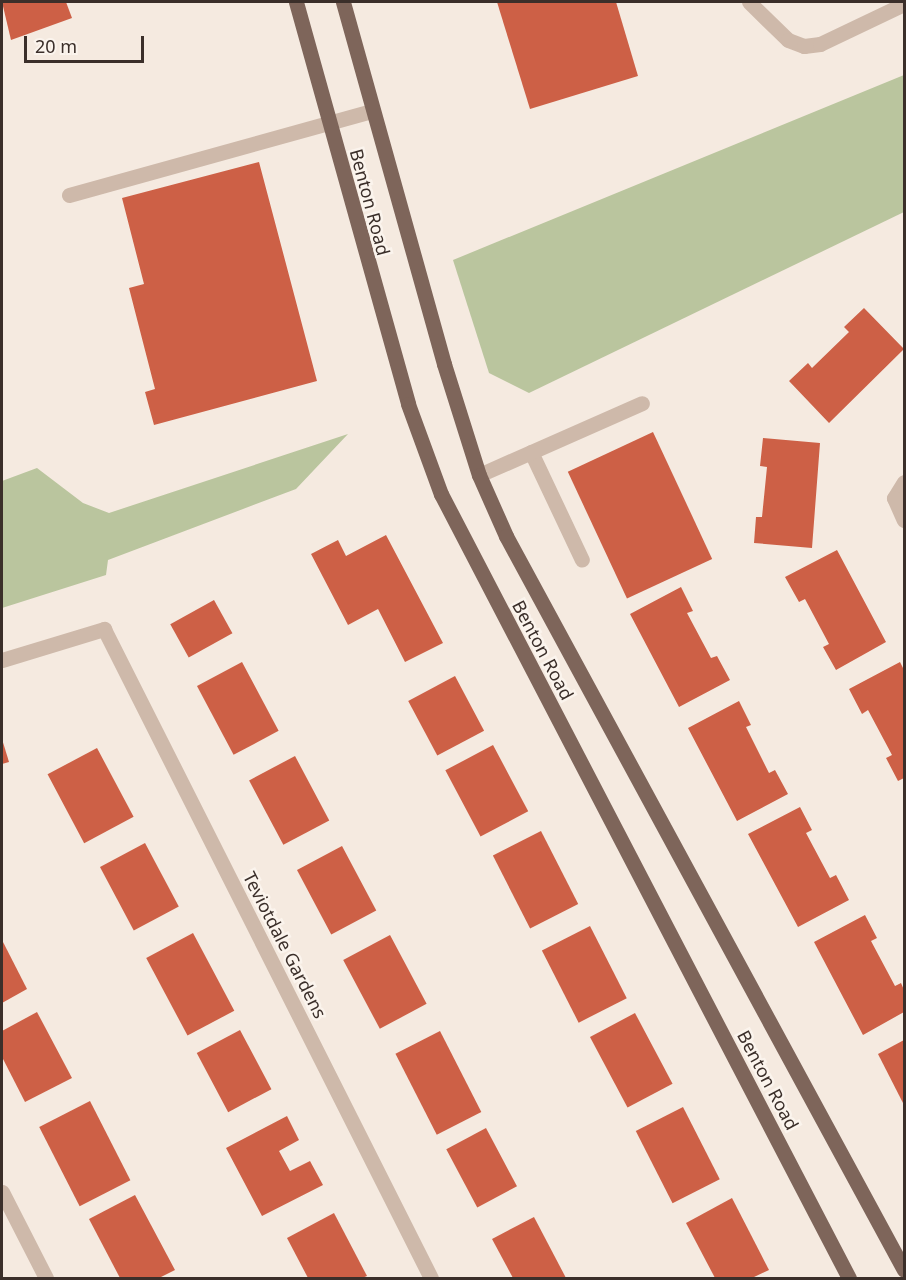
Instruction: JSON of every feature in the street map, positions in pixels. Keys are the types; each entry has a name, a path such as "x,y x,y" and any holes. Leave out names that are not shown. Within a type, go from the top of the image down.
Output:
{"main road":[{"name":"Benton Road","path":"296,2 408,404 441,494 849,1278"},
{"name":"Benton Road","path":"343,2 372,111 479,475 506,536 904,1270"}],"street":[{"path":"749,2 788,40 804,46 820,44 904,4"},
{"path":"69,195 372,111"},
{"path":"479,475 642,403"},
{"path":"531,452 582,560"},
{"path":"904,482 894,498 904,520"},
{"name":"Teviotdale Gardens","path":"2,660 104,629 431,1278"},
{"path":"2,1192 46,1278"}],"green space":[{"path":"904,75 904,212 529,393 489,373 453,260"},
{"path":"348,434 296,489 108,560 106,575 2,608 2,481 37,468 83,503 109,513"}],"building":[{"path":"2,2 66,2 72,18 11,40"},
{"path":"497,2 616,2 638,76 530,109"},
{"path":"259,162 317,381 154,425 145,392 155,389 129,288 144,284 122,198"},
{"path":"864,308 904,349 829,423 789,381 808,363 812,368 849,332 844,327"},
{"path":"653,432 712,559 627,599 568,472"},
{"path":"763,438 820,443 812,548 754,543 756,517 762,517 767,467 760,466"},
{"path":"386,535 443,643 405,662 378,609 348,625 311,554 338,540 346,556"},
{"path":"837,550 886,642 836,670 823,647 829,644 805,599 799,602 785,577"},
{"path":"681,587 693,611 687,613 711,658 717,656 730,680 679,707 630,614"},
{"path":"214,600 232,633 189,657 170,624"},
{"path":"242,662 279,731 234,755 197,686"},
{"path":"900,662 904,670 904,778 898,781 886,758 892,755 868,710 862,714 849,689"},
{"path":"455,676 484,731 437,756 408,701"},
{"path":"739,701 751,725 746,727 769,773 775,770 788,794 737,821 688,728"},
{"path":"2,739 9,762 2,764"},
{"path":"493,745 528,811 481,837 445,770"},
{"path":"97,748 134,817 84,843 48,774"},
{"path":"295,756 329,820 283,845 249,780"},
{"path":"800,807 812,830 806,833 830,878 836,875 849,900 798,927 748,834"},
{"path":"541,831 578,904 530,929 493,856"},
{"path":"145,843 179,907 134,931 100,867"},
{"path":"342,846 376,910 331,934 297,870"},
{"path":"865,915 877,938 871,941 895,986 901,983 904,990 904,1012 863,1035 814,942"},
{"path":"590,926 627,998 579,1023 542,951"},
{"path":"193,933 234,1011 188,1036 146,958"},
{"path":"390,935 427,1004 380,1029 343,960"},
{"path":"2,940 27,989 2,1003"},
{"path":"37,1012 72,1078 25,1102 2,1057 2,1031"},
{"path":"635,1013 673,1084 628,1108 590,1037"},
{"path":"240,1030 271,1089 228,1112 197,1053"},
{"path":"440,1031 481,1112 437,1135 395,1054"},
{"path":"904,1040 904,1105 878,1054"},
{"path":"90,1101 130,1180 80,1206 39,1127"},
{"path":"683,1107 720,1179 673,1203 636,1131"},
{"path":"287,1116 299,1140 279,1151 290,1171 310,1161 323,1185 262,1216 226,1148"},
{"path":"486,1128 517,1186 477,1207 446,1149"},
{"path":"135,1195 175,1270 159,1278 120,1278 89,1219"},
{"path":"732,1198 769,1270 752,1278 715,1278 686,1223"},
{"path":"334,1213 367,1276 362,1278 308,1278 287,1238"},
{"path":"534,1217 566,1278 513,1278 492,1239"}]}
